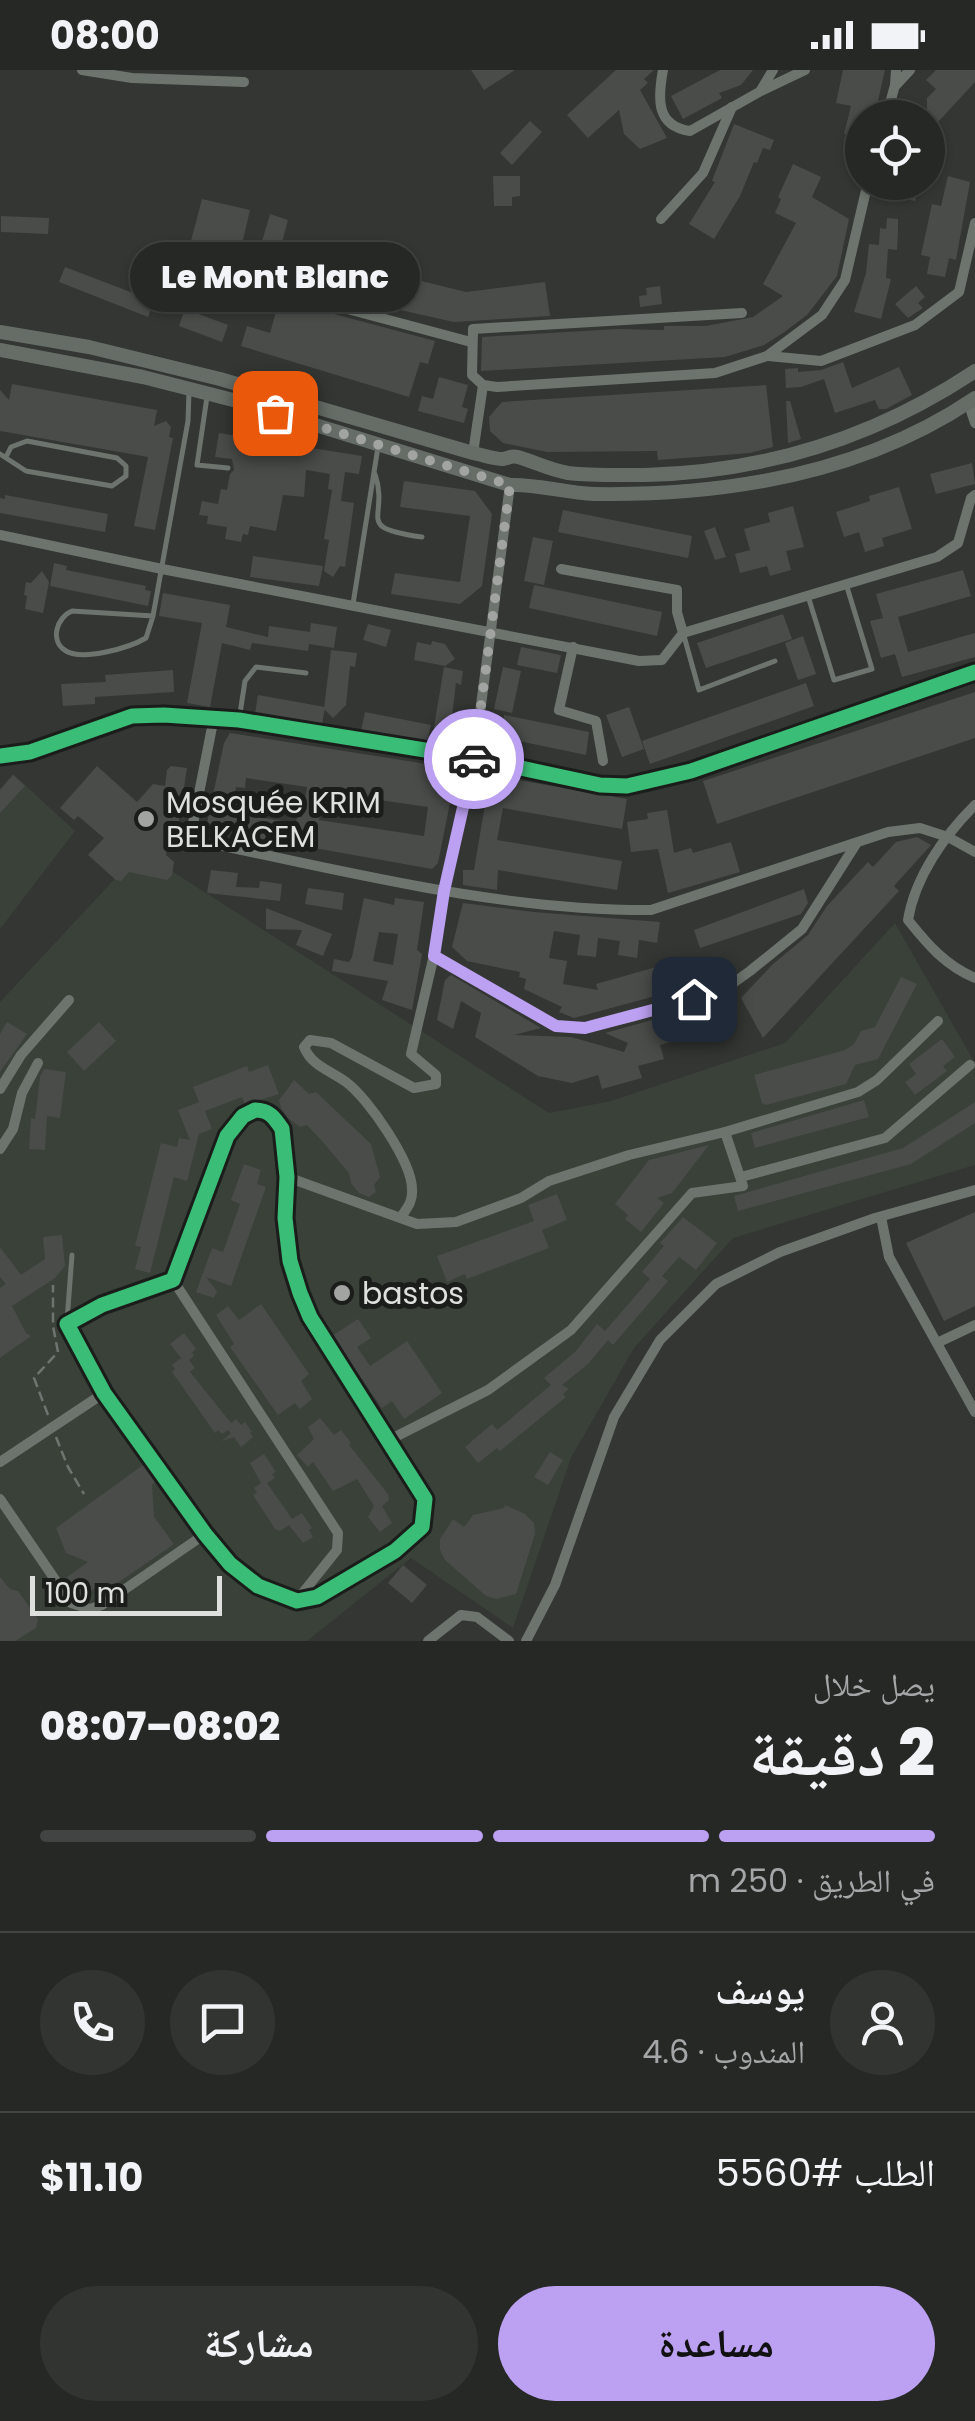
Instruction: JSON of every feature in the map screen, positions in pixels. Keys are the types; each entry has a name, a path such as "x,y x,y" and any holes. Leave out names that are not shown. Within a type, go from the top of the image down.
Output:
{"main road":[{"path":"0,332 88,347 220,379 473,453 506,459 516,456 526,462 590,475 690,474 816,449 882,424 975,372"},
{"path":"0,350 190,389 512,483 566,492 692,493 760,484 834,464 895,440 972,400"},
{"path":"506,459 499,472 512,483"},
{"path":"512,483 528,476 526,462"}],"street":[{"path":"82,70 132,78 244,82"},
{"path":"664,70 658,100 666,121 676,129 690,131 805,70"},
{"path":"761,90 773,70"},
{"path":"891,100 896,70"},
{"path":"895,85 910,70"},
{"path":"662,219 703,173 733,106"},
{"path":"742,313 474,329 472,374 484,384 496,387 714,373 767,356 822,315 846,280 864,200"},
{"path":"767,356 821,361 915,325 959,292 975,223"},
{"path":"295,295 472,342"},
{"path":"473,453 484,384"},
{"path":"972,400 975,423"},
{"path":"401,1218 412,1202 413,1184 398,1149 349,1084 310,1060 304,1047 310,1040 331,1042 414,1088 436,1084 436,1075 411,1054 474,758 512,483"},
{"path":"0,534 639,661 662,660 683,633 937,557 958,543 975,495"},
{"path":"561,569 677,590 677,612 683,633"},
{"path":"573,648 559,710 596,721 603,760"},
{"path":"0,756 30,752 132,716 214,717 474,758 600,785 627,786 691,772 975,672"},
{"path":"214,717 190,839 444,891 618,910 651,910 888,832 920,828 975,852"},
{"path":"975,805 948,837 912,892 908,920 934,951 955,969 975,978"},
{"path":"434,956 556,1026 585,1028 632,1017 726,989 738,980 802,928 856,844"},
{"path":"0,1089 21,1055 69,1000"},
{"path":"286,1177 417,1224 456,1222 521,1198 549,1181 629,1154 725,1132 858,1092 877,1080 938,1021"},
{"path":"0,1150 38,1063"},
{"path":"740,1177 885,1138 970,1066"},
{"path":"264,1110 282,1128 288,1246 300,1293 310,1317 425,1499 422,1527 395,1552 335,1589 297,1601 277,1596 242,1575 205,1534 104,1393 67,1324 102,1305 172,1280 228,1136 242,1116 264,1110"},
{"path":"389,1440 488,1390 571,1330 692,1193 743,1186 725,1132"},
{"path":"526,1641 556,1585 614,1416 660,1340 716,1284 780,1252 881,1216 975,1190"},
{"path":"881,1216 889,1257 975,1412"},
{"path":"172,1280 338,1533 338,1550 297,1601"},
{"path":"937,1343 975,1325"},
{"path":"0,1462 104,1393"},
{"path":"0,1500 72,1602 90,1609 102,1605 205,1534"},
{"path":"428,1641 461,1614 477,1617 510,1641"}],"lane":[{"path":"152,616 72,611 58,623 60,648 69,653 116,652 146,638 152,616 162,569 188,422 190,389"},
{"path":"208,394 197,465 228,468"},
{"path":"27,440 116,458 126,466 126,476 112,486 62,479 26,471 3,454 27,440"},
{"path":"352,607 378,444"},
{"path":"374,471 380,488 376,511 382,528 422,537"},
{"path":"808,596 834,680 872,669 846,584"},
{"path":"683,633 699,690 775,660"},
{"path":"240,720 249,672 266,668 306,674"},
{"path":"67,1324 72,1254"}],"path":[{"path":"53,1285 53,1326 58,1352 34,1378 68,1467 84,1494"}],"shaded area":[{"path":"13,774 75,831 0,929 0,789"},
{"name":"bastos","path":"167,868 549,1113 611,1101 785,1043 895,923 975,1063 975,1165 733,1238 634,1348 571,1458 513,1628 411,1558 307,1641 0,1641 0,1002 123,870"}],"building":[{"path":"471,70 515,70 484,90"},
{"path":"616,70 654,70 644,79 648,83 640,90 667,138 640,149 624,134 619,110 588,138 567,115"},
{"path":"720,70 753,70 741,85 719,93 722,98 683,119 671,96"},
{"path":"843,70 885,70 878,100 836,103"},
{"path":"936,70 975,70 975,82 945,114 945,100 927,100 936,89 926,80"},
{"path":"530,121 542,132 512,165 500,153"},
{"path":"734,124 774,140 770,150 763,148 757,163 754,162 740,196 714,239 689,224 715,182 712,181"},
{"path":"793,164 821,177 812,197 849,219 837,276 807,315 783,333 764,345 725,357 481,371 482,337 664,330 664,326 706,326 753,317 783,296 763,284 796,223 775,213"},
{"path":"493,176 520,176 520,196 512,197 512,206 494,206"},
{"path":"948,176 970,182 956,260 949,258 945,277 927,274 930,257 921,255 932,204 941,206"},
{"path":"202,199 250,210 231,291 181,279"},
{"path":"270,214 288,220 281,246 466,292 545,282 550,316 454,322 297,287 288,290 287,298 293,303 435,341 428,364 420,362 409,397 241,346 247,326 270,333 284,283 252,276"},
{"path":"1,216 49,218 48,234 1,232"},
{"path":"887,218 898,219 897,250 888,249 886,278 891,279 881,319 854,312 866,273 869,244 879,245 880,228 886,229"},
{"path":"65,267 154,301 148,317 59,282"},
{"path":"660,286 662,304 640,307 639,296 647,295 646,288"},
{"path":"916,286 925,297 918,303 923,308 908,318 895,304"},
{"path":"185,309 228,325 222,342 179,326"},
{"path":"843,362 852,388 899,367 912,395 886,409 879,409 875,400 835,413 824,379 786,388 785,369 821,370"},
{"path":"439,377 468,385 462,407 468,409 464,423 418,411 422,396 433,399"},
{"path":"12,384 157,410 154,426 166,421 171,427 169,437 173,438 155,530 134,526 148,457 0,431 0,390 9,400"},
{"path":"766,385 773,447 750,453 658,460 657,451 547,452 503,443 490,431 489,417 502,402"},
{"path":"786,401 790,401 801,439 788,443"},
{"path":"219,433 362,456 359,474 345,472 341,501 354,503 345,567 340,566 333,577 324,571 329,540 324,539 332,490 328,489 330,474 306,470 304,497 283,495 276,531 250,526 241,542 225,539 227,527 207,524 208,516 199,515 202,501 218,504 221,489 227,490 234,470 232,459 215,457"},
{"path":"972,463 975,484 936,494 930,474"},
{"path":"404,481 475,491 492,514 482,586 460,604 391,594 395,573 460,582 470,516 400,507"},
{"path":"899,487 912,529 882,538 884,546 865,552 859,532 844,537 836,512"},
{"path":"5,495 108,514 105,532 0,513 0,498 5,499"},
{"path":"793,506 804,547 786,551 791,570 770,576 767,566 740,573 735,554 750,550 744,529 770,522 768,513"},
{"path":"563,510 692,536 688,558 558,532"},
{"path":"715,527 726,557 715,560 704,531"},
{"path":"533,537 553,541 544,585 524,581"},
{"path":"253,556 323,566 319,586 250,577"},
{"path":"54,563 67,566 66,570 146,586 145,590 151,591 148,606 50,586"},
{"path":"963,570 971,596 898,617 908,652 975,633 975,657 902,677 895,654 881,658 870,621 883,618 876,594"},
{"path":"42,571 49,582 43,613 25,609 24,595 26,582 31,583"},
{"path":"534,585 662,612 657,636 529,608"},
{"path":"163,593 230,605 226,627 268,637 269,626 310,632 311,623 337,627 334,648 309,644 308,651 252,643 250,650 222,643 210,707 187,703 202,623 159,616"},
{"path":"783,614 792,639 706,668 697,643"},
{"path":"368,624 391,630 386,647 363,640"},
{"path":"803,636 816,674 798,680 785,643"},
{"path":"432,641 445,644 455,659 445,666 414,660 417,642 431,645"},
{"path":"521,647 561,655 557,673 517,665"},
{"path":"331,650 357,653 355,667 350,666 346,705 333,718 324,709"},
{"path":"444,667 463,671 461,685 456,683 451,725 440,734 434,727"},
{"path":"503,667 521,671 512,713 494,709"},
{"path":"173,670 174,692 95,697 95,704 63,706 61,684 106,682 105,675"},
{"path":"806,683 814,706 650,764 642,741"},
{"path":"975,692 975,738 717,824 703,781"},
{"path":"258,695 325,707 322,725 255,714"},
{"path":"629,707 644,749 622,757 606,715"},
{"path":"365,712 431,725 427,741 361,731"},
{"path":"504,715 589,732 586,755 500,737"},
{"path":"230,733 452,768 455,778 438,863 432,869 214,830 207,823 224,743","holes":["246,778 307,787 302,817 297,817 296,823 232,813 236,787 245,788","323,792 428,807 424,836 319,820"]},
{"path":"97,766 137,802 153,784 165,786 171,766 187,768 177,833 168,843 166,855 174,862 167,880 129,872 121,881 116,880 88,855 104,838 78,816 74,820 60,808"},
{"path":"13,775 25,786 0,813 0,790"},
{"path":"490,775 627,799 622,829 503,808 497,840 622,861 617,890 498,870 497,890 463,885 463,870 474,870"},
{"path":"667,810 674,853 691,848 693,853 731,842 740,872 668,893 658,849 631,852 627,822 648,819 647,813"},
{"path":"917,837 931,845 894,886 899,891 763,1038 741,998 808,935 827,906 868,862 873,867 896,842"},
{"path":"211,870 238,873 236,887 259,888 260,881 282,884 280,901 207,893"},
{"path":"308,888 344,893 342,910 305,904"},
{"path":"804,889 808,903 801,914 700,948 694,930"},
{"path":"364,898 394,905 395,898 424,902 417,950 422,954 412,1010 382,1000 388,981 332,971 334,959 349,962","holes":["379,932 398,934 393,965 373,961"]},
{"path":"463,903 660,922 657,943 639,940 637,958 618,955 620,941 598,938 596,957 577,955 580,935 554,931 549,958 567,961 563,984 598,990 596,984 667,964 674,991 574,1018 559,1012 562,1007 524,989 526,979 519,977 520,972 467,961 452,947"},
{"path":"266,908 332,934 323,956 296,945 302,930 266,929"},
{"path":"451,975 541,1028 514,1035 571,1037 624,1052 628,1043 605,1033 663,1017 670,1042 660,1045 664,1059 638,1066 642,1078 602,1089 598,1075 572,1083 538,1076 475,1037 481,1013 461,1001 453,1029 437,1020 445,980"},
{"path":"901,977 917,984 878,1059 855,1065 846,1084 762,1103 754,1075 845,1050 854,1044 861,1031 875,1027"},
{"path":"7,1022 27,1034 0,1072 0,1034"},
{"path":"99,1022 116,1041 84,1071 67,1052"},
{"path":"942,1039 955,1057 943,1066 947,1071 915,1095 905,1082 916,1074 909,1064"},
{"path":"268,1065 279,1094 245,1105 242,1097 205,1111 212,1129 199,1134 187,1181 174,1177 150,1273 135,1269 141,1247 135,1246 161,1143 177,1147 179,1138 190,1140 178,1110 199,1102 193,1087 247,1066 249,1072"},
{"path":"44,1069 66,1072 60,1118 47,1116 45,1150 29,1149 31,1118 35,1119"},
{"path":"294,1080 309,1094 316,1092 371,1144 380,1177 374,1185 376,1192 369,1197 359,1193 349,1173 307,1125 300,1127 281,1108 279,1100"},
{"path":"864,1100 869,1117 755,1148 751,1133"},
{"path":"975,1102 975,1123 911,1164 738,1211 734,1196 903,1148"},
{"path":"709,1145 672,1193 657,1198 664,1203 641,1232 625,1219 628,1215 615,1204 649,1160"},
{"path":"244,1164 261,1170 257,1184 266,1187 231,1286 206,1277 217,1291 214,1298 196,1292 212,1248 223,1252 240,1204 231,1200"},
{"path":"557,1194 567,1220 542,1230 549,1248 467,1279 465,1274 447,1282 437,1256 534,1221 528,1205"},
{"path":"975,1212 975,1306 944,1321 906,1243"},
{"path":"683,1217 717,1243 696,1270 679,1257 662,1276 668,1281 613,1345 608,1340 588,1364 562,1385 569,1389 563,1394 566,1397 500,1451 497,1448 478,1463 465,1447 492,1424 497,1430 551,1385 544,1378 576,1351 597,1324 605,1331 650,1279 642,1272"},
{"path":"62,1235 65,1266 55,1278 12,1306 31,1336 0,1358 0,1288 6,1284 0,1277 0,1247 21,1275 45,1259 43,1237"},
{"path":"261,1304 309,1374 301,1381 312,1399 300,1409 295,1403 278,1415 230,1347 234,1344 216,1315 228,1306 239,1320"},
{"path":"358,1319 371,1338 357,1347 370,1366 407,1341 442,1393 404,1419 392,1401 382,1408 332,1336"},
{"path":"184,1333 196,1349 189,1360 195,1368 190,1372 231,1423 236,1419 241,1425 245,1422 252,1432 253,1437 241,1447 234,1437 222,1441 231,1433 215,1433 172,1372 172,1365 181,1358 170,1344"},
{"path":"320,1418 334,1435 341,1430 388,1494 389,1500 382,1506 392,1523 380,1532 368,1517 374,1506 357,1479 333,1491 313,1462 308,1467 297,1455 314,1439 308,1427"},
{"path":"550,1452 563,1460 548,1485 534,1477"},
{"path":"264,1454 276,1472 272,1474 275,1478 267,1483 292,1519 302,1513 312,1528 309,1530 313,1537 303,1543 289,1525 280,1531 275,1529 253,1495 257,1493 254,1488 261,1483 250,1463"},
{"path":"143,1465 155,1482 154,1517 174,1544 106,1591 101,1584 82,1597 67,1577 88,1562 66,1553 56,1528"},
{"path":"505,1505 525,1514 534,1523 535,1534 516,1594 496,1599 486,1596 445,1560 440,1539 453,1519 464,1527 473,1515"},
{"path":"403,1565 427,1585 412,1603 388,1583"},
{"path":"0,1577 10,1589 18,1591 38,1619 36,1628 15,1641 0,1641"}],"cycle path":[{"path":"0,756 30,752 132,716 164,715 239,720 474,758 600,785 627,786 691,771 975,672"},
{"path":"255,1110 271,1115 282,1129 290,1261 310,1317 425,1499 422,1527 395,1551 317,1597 297,1601 258,1586 230,1564 205,1534 104,1393 67,1324 102,1305 173,1280 227,1136 243,1116 255,1110"}],"way so far":[{"path":"275,413 510,485 474,759"}],"place":[{"name":"Le Mont Blanc","path":"275,413"},
{"name":"Mosquée KRIM BELKACEM","path":"146,819"},
{"name":"bastos","path":"342,1293"}],"route":[{"path":"474,759 444,891 434,956 556,1026 585,1028 694,999"}]}
